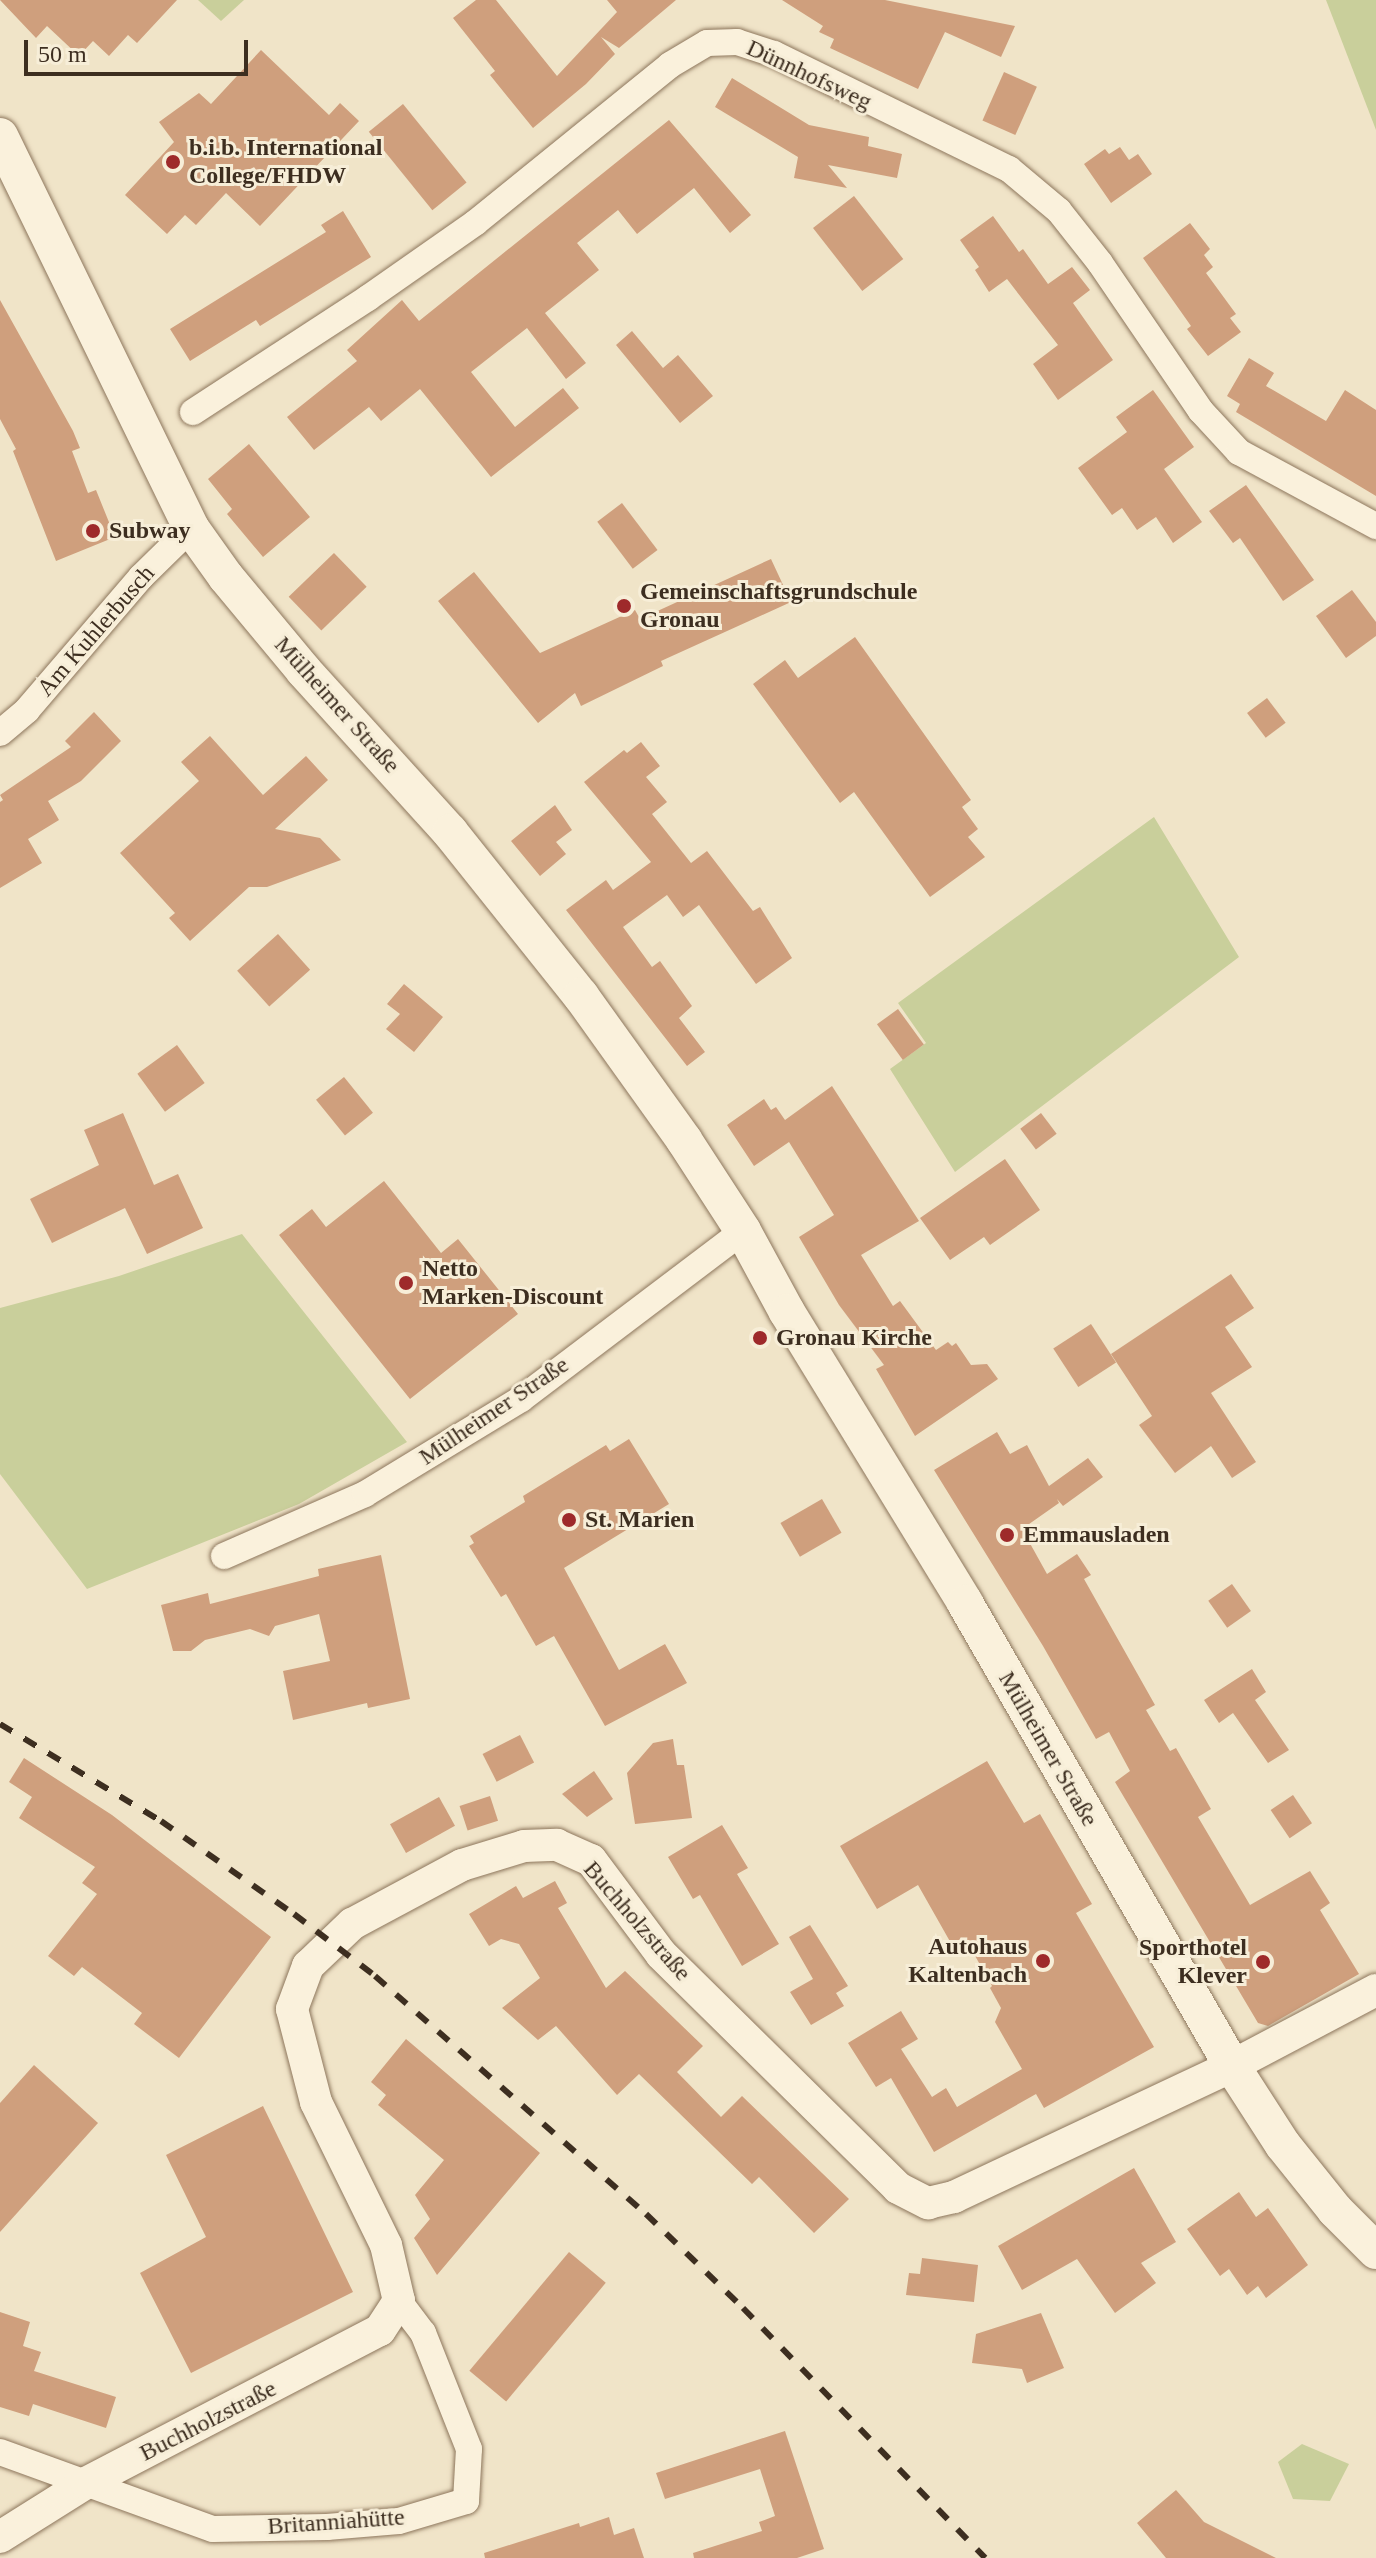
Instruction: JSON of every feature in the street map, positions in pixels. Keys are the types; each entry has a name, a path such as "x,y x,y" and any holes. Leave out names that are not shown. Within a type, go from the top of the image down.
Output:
{"main road":[{"name":"Mülheimer Straße","path":"0,136 191,528 245,600 450,832 581,996 743,1231 787,1312 965,1603 1232,2066 1283,2145 1335,2210 1376,2251"}],"street":[{"name":"Dünnhofsweg","path":"193,412 368,298 475,223 670,65 707,43 737,42 774,54 1009,169 1059,211 1100,263 1201,411 1239,452 1376,526"},
{"name":"Am Kuhlerbusch","path":"0,733 27,710 141,577 191,528"},
{"name":"Mülheimer Straße","path":"224,1556 365,1494 521,1399 743,1231"},
{"name":"Buchholzstraße","path":"0,2537 86,2483 380,2330 399,2301 386,2245 316,2102 292,2009 308,1966 352,1924 462,1865 524,1846 557,1845 591,1860 661,1954 898,2188 928,2203 954,2197 1232,2066"},
{"path":"1232,2066 1376,1990"},
{"name":"Britanniahütte","path":"0,2452 213,2529 327,2527 399,2521 466,2501 469,2449 423,2333 399,2301"}],"green space":[{"path":"198,0 244,0 221,21"},
{"path":"1326,0 1376,0 1376,130"},
{"path":"1154,817 1239,957 955,1172 890,1069 926,1043 898,1003"},
{"path":"242,1234 407,1442 299,1504 87,1589 0,1474 0,1308 119,1276"},
{"path":"1302,2444 1349,2464 1330,2501 1293,2499 1278,2462"}],"building":[{"path":"0,0 177,0 137,43 128,35 109,56 93,41 79,56 47,26 36,38"},
{"path":"476,0 496,0 557,76 617,12 607,0 676,0 619,48 601,37 615,54 586,84 533,128 490,75 495,71 453,18"},
{"path":"782,0 885,0 1015,26 1001,57 945,32 918,89 830,48 834,39 819,32 823,26"},
{"path":"261,50 329,115 340,103 359,121 260,226 226,193 196,225 185,215 167,234 125,195 174,142 159,122 199,93 211,104"},
{"path":"1004,72 1037,87 1015,135 982,120"},
{"path":"732,78 809,125 869,137 868,146 902,154 897,178 828,165 847,188 794,178 798,157 715,107"},
{"path":"403,104 467,182 432,210 369,132"},
{"path":"669,120 751,215 730,233 694,188 637,234 618,210 577,243 599,270 545,313 586,363 566,379 527,328 471,372 515,427 563,388 579,408 491,477 420,389 381,421 369,407 314,450 287,417 357,361 347,350 402,300 419,321"},
{"path":"1120,147 1129,160 1138,154 1152,174 1111,203 1084,164 1105,149 1109,154"},
{"path":"854,196 903,259 862,291 813,228"},
{"path":"343,211 371,257 260,326 256,320 190,361 170,329 326,232 321,225"},
{"path":"993,216 1019,252 1023,249 1048,284 1072,267 1090,290 1073,303 1113,360 1058,400 1033,364 1058,345 1007,279 989,292 975,270 979,267 960,240"},
{"path":"1190,223 1210,249 1204,255 1213,267 1206,273 1236,314 1230,318 1241,332 1208,356 1187,329 1191,326 1143,258"},
{"path":"0,300 73,431 80,448 72,451 88,493 96,490 115,537 56,561 13,451 16,449 0,419"},
{"path":"632,331 663,368 678,355 713,396 680,423 616,345"},
{"path":"1249,358 1274,373 1266,386 1326,421 1345,390 1376,410 1376,496 1236,412 1240,404 1227,396"},
{"path":"1153,390 1194,447 1164,469 1202,522 1173,543 1156,517 1137,530 1122,508 1112,515 1078,468 1127,432 1116,417"},
{"path":"249,444 310,517 263,557 227,514 232,509 208,479"},
{"path":"1246,485 1314,580 1283,601 1240,538 1233,543 1209,511"},
{"path":"622,503 658,550 633,569 597,522"},
{"path":"334,553 367,587 321,631 289,597"},
{"path":"771,559 791,602 661,661 663,666 581,706 575,693 538,723 438,601 474,572 540,653 635,610 640,619"},
{"path":"1352,590 1376,622 1376,636 1346,658 1316,616"},
{"path":"855,637 971,800 962,807 978,829 968,837 985,857 930,897 854,792 840,803 753,684 785,660 798,678"},
{"path":"1267,698 1286,723 1266,738 1247,713"},
{"path":"94,712 121,741 81,781 48,801 59,820 28,839 42,863 0,888 0,802 3,800 0,795 71,747 65,741"},
{"path":"210,736 263,795 306,756 328,780 275,829 320,838 341,860 267,887 249,887 190,941 169,918 175,913 120,853 199,781 181,762"},
{"path":"641,742 660,766 646,777 667,802 652,814 691,863 707,851 753,911 760,907 792,958 756,984 699,905 683,917 667,895 623,927 652,967 660,961 692,1006 679,1018 705,1052 687,1066 566,910 606,880 613,890 651,862 584,782 624,750 627,753"},
{"path":"555,805 572,830 556,842 566,854 540,876 511,841"},
{"path":"278,934 310,970 269,1006 237,971"},
{"path":"404,984 443,1017 414,1052 386,1029 400,1014 387,1004"},
{"path":"898,1009 924,1045 903,1060 877,1024"},
{"path":"177,1045 205,1083 165,1112 137,1074"},
{"path":"344,1077 373,1113 345,1135 316,1100"},
{"path":"832,1086 919,1221 861,1255 893,1306 900,1301 936,1350 948,1342 952,1346 956,1343 971,1365 987,1364 998,1379 915,1436 876,1369 884,1365 839,1305 799,1237 834,1215 789,1142 754,1166 727,1125 764,1099 771,1110 776,1107 785,1120"},
{"path":"123,1113 154,1185 178,1174 203,1228 147,1254 125,1208 52,1243 30,1199 99,1165 84,1130"},
{"path":"1041,1113 1057,1134 1036,1149 1020,1129"},
{"path":"1005,1159 1040,1210 990,1245 984,1237 950,1260 920,1218"},
{"name":"Netto Marken-Discount","path":"384,1181 441,1253 458,1239 518,1314 410,1399 279,1235 312,1209 326,1227"},
{"path":"1231,1274 1254,1308 1225,1327 1252,1367 1211,1393 1256,1462 1232,1478 1211,1446 1175,1473 1139,1425 1152,1416 1111,1354"},
{"path":"1091,1324 1116,1363 1078,1387 1053,1349"},
{"path":"997,1432 1010,1454 1027,1445 1049,1486 1088,1458 1103,1477 1063,1506 1057,1499 1059,1503 1022,1529 1047,1574 1077,1554 1091,1575 1084,1579 1155,1705 1146,1710 1170,1751 1176,1748 1211,1809 1198,1817 1250,1905 1310,1871 1330,1903 1320,1910 1359,1974 1268,2026 1258,2023 1115,1782 1130,1771 1109,1732 1096,1739 1043,1646 934,1470"},
{"name":"St. Marien","path":"629,1439 669,1504 564,1568 619,1670 665,1644 687,1683 605,1726 554,1636 536,1646 506,1594 501,1597 469,1546 474,1543 470,1536 525,1502 523,1496 606,1445 610,1451"},
{"path":"822,1499 841,1533 800,1557 780,1523"},
{"path":"381,1555 410,1699 368,1708 367,1703 293,1720 283,1671 330,1661 319,1614 275,1626 269,1636 250,1629 205,1640 191,1651 173,1651 161,1605 208,1593 210,1604 319,1576 318,1569"},
{"path":"1232,1584 1251,1611 1227,1628 1208,1601"},
{"path":"1252,1669 1266,1692 1255,1700 1289,1750 1268,1763 1233,1713 1219,1723 1204,1700"},
{"path":"520,1735 534,1763 497,1782 483,1754"},
{"path":"673,1739 677,1765 684,1765 692,1818 635,1824 627,1773 653,1743"},
{"path":"24,1758 112,1815 271,1937 179,2058 134,2024 142,2013 82,1967 74,1976 48,1956 97,1894 82,1883 95,1867 19,1818 32,1797 9,1782"},
{"name":"Autohaus Kaltenbach","path":"987,1761 1024,1823 1040,1814 1092,1904 1076,1913 1154,2047 1044,2108 1036,2094 934,2152 891,2078 876,2087 848,2043 901,2011 918,2039 901,2049 932,2097 946,2088 957,2107 1022,2069 995,2022 1001,2008 965,1938 952,1945 918,1885 877,1909 840,1846"},
{"path":"594,1771 613,1799 587,1817 562,1794"},
{"path":"1293,1795 1312,1823 1290,1838 1271,1810"},
{"path":"490,1796 498,1821 468,1831 460,1806"},
{"path":"439,1797 455,1826 406,1853 390,1824"},
{"path":"722,1825 748,1868 737,1874 779,1944 742,1966 700,1895 693,1899 668,1857"},
{"path":"555,1881 567,1903 558,1908 606,1988 625,1971 703,2046 677,2072 721,2117 742,2096 849,2199 814,2233 759,2177 752,2184 639,2074 617,2095 556,2026 538,2040 502,2008 540,1978 519,1944 501,1939 489,1946 469,1914 516,1886 523,1898"},
{"path":"810,1925 848,1986 836,1993 844,2006 811,2025 790,1992 813,1979 789,1937"},
{"path":"406,2039 540,2153 437,2275 414,2238 430,2219 415,2195 444,2160 378,2105 386,2095 371,2082"},
{"path":"34,2065 98,2123 0,2232 0,2103"},
{"path":"263,2106 353,2292 191,2373 140,2273 206,2237 166,2155"},
{"path":"1134,2168 1176,2242 1141,2263 1156,2283 1115,2313 1077,2259 1022,2290 998,2246"},
{"path":"1239,2192 1256,2217 1268,2208 1308,2265 1266,2298 1258,2286 1247,2295 1229,2269 1220,2276 1187,2229"},
{"path":"569,2252 606,2283 506,2402 469,2371"},
{"path":"922,2258 978,2265 974,2302 906,2295 909,2273 920,2274"},
{"path":"0,2312 30,2322 23,2346 41,2352 34,2371 116,2397 106,2428 33,2404 29,2416 0,2407"},
{"path":"1041,2313 1064,2368 1027,2383 1022,2369 972,2363 976,2334"},
{"path":"785,2431 824,2549 797,2558 694,2558 693,2553 762,2531 759,2522 775,2516 760,2469 665,2499 656,2473"},
{"path":"1176,2490 1204,2522 1276,2558 1166,2558 1137,2523"},
{"path":"609,2517 614,2535 634,2528 644,2558 485,2558 484,2553 579,2523 580,2527"}],"railway":[{"path":"0,1724 161,1821 294,1914 375,1976 646,2214 743,2308 985,2558"}],"place":[{"name":"b.i.b. International College/FHDW","path":"173,162"},
{"name":"Subway","path":"93,531"},
{"name":"Gemeinschaftsgrundschule Gronau","path":"624,606"},
{"name":"Netto Marken-Discount","path":"406,1283"},
{"name":"Gronau Kirche","path":"760,1338"},
{"name":"St. Marien","path":"569,1520"},
{"name":"Emmausladen","path":"1007,1535"},
{"name":"Autohaus Kaltenbach","path":"1043,1961"},
{"name":"Sporthotel Klever","path":"1263,1962"}]}
